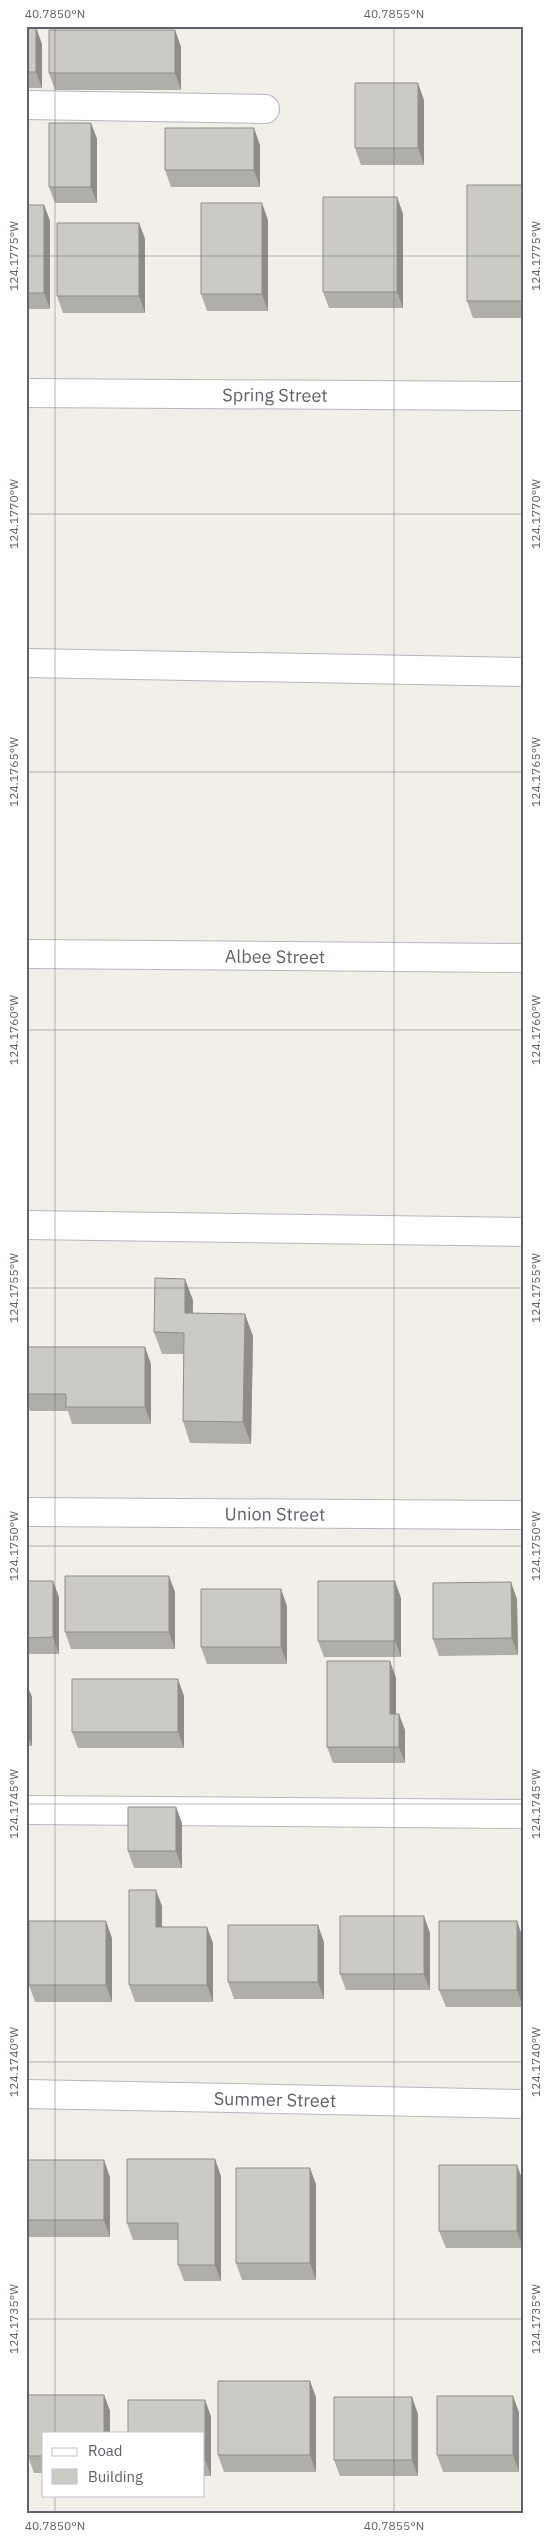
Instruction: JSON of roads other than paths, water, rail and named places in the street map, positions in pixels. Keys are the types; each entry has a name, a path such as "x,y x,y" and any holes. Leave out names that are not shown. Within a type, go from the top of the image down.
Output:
{"street":[{"path":"26,105 265,109"},
{"name":"Spring Street","path":"26,393 524,396"},
{"path":"26,663 524,672"},
{"name":"Albee Street","path":"26,954 524,958"},
{"path":"26,1225 524,1232"},
{"name":"Union Street","path":"26,1512 524,1515"},
{"path":"26,1810 524,1814"},
{"name":"Summer Street","path":"26,2094 524,2104"}]}
